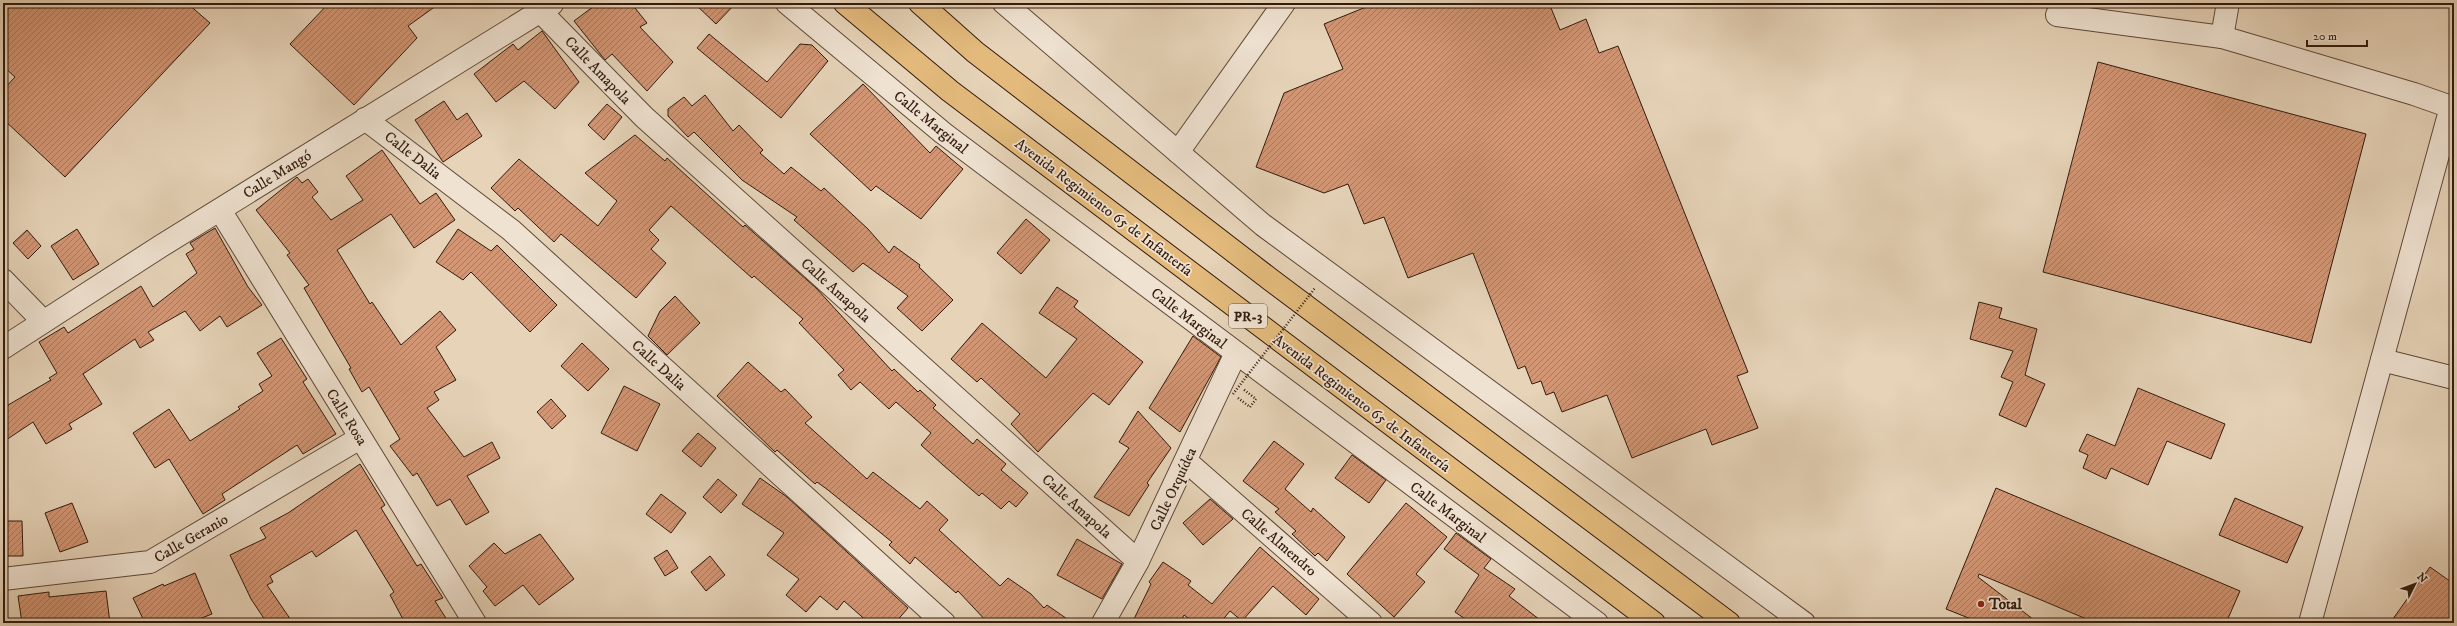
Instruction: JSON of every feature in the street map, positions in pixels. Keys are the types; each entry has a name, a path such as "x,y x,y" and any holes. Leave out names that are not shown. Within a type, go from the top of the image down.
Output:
{"main road":[{"name":"Avenida Regimiento 65 de Infantería","path":"845,3 950,91 1654,623"},
{"name":"PR-3","path":"920,3 976,52 1271,280 1729,623"}],"street":[{"name":"Calle Marginal","path":"787,3 943,133 1597,623"},
{"path":"1004,3 1263,225 1804,623"},
{"path":"1178,152 1284,3"},
{"path":"2222,38 2228,3"},
{"name":"Calle Mangó","path":"3,348 43,321 546,7"},
{"name":"Calle Amapola","path":"546,7 644,117 1138,561"},
{"path":"2057,15 2222,38 2453,104 2310,623"},
{"name":"Calle Dalia","path":"365,119 510,230 944,623"},
{"name":"Calle Rosa","path":"220,210 475,623"},
{"path":"3,280 43,321"},
{"name":"Calle Orquídea","path":"1104,623 1138,561 1236,353"},
{"path":"2382,360 2454,378"},
{"name":"Calle Geranio","path":"3,579 150,562 360,438"},
{"name":"Calle Almendro","path":"1186,461 1371,623"}],"path":[{"path":"1246,392 1256,399 1250,407 1233,394 1315,288"}],"building":[{"path":"3,3 187,3 210,23 65,177 3,119 3,90 15,77 3,66"},
{"path":"329,3 440,3 408,26 417,38 354,105 290,44"},
{"path":"598,3 631,3 647,23 640,27 673,62 647,91 612,54 605,60 574,21"},
{"path":"694,3 736,3 716,24"},
{"path":"1376,3 1549,3 1560,30 1586,19 1599,53 1618,46 1748,372 1737,376 1758,428 1712,445 1706,429 1632,458 1607,395 1562,412 1554,392 1546,395 1541,381 1532,384 1525,366 1518,369 1473,253 1408,278 1384,217 1364,224 1348,184 1324,193 1256,167 1284,93 1343,69 1324,24"},
{"path":"542,31 579,82 555,109 524,81 496,102 474,74 513,44 518,50"},
{"path":"709,34 767,82 800,44 812,45 828,61 781,118 697,48"},
{"path":"2098,62 2366,134 2311,343 2043,272"},
{"path":"863,84 930,153 936,146 963,169 921,219 876,186 871,191 810,134"},
{"path":"705,95 733,131 739,125 763,150 760,153 784,174 791,167 821,191 824,188 868,229 889,253 894,246 920,265 919,267 953,300 922,331 897,308 908,296 863,263 853,272 794,220 797,217 742,180 694,132 688,137 668,116 668,109 684,97 692,106"},
{"path":"444,101 457,120 467,113 482,136 443,162 415,120"},
{"path":"607,104 622,117 604,140 588,125"},
{"path":"635,135 665,161 667,158 743,227 745,225 816,288 892,371 894,369 918,392 920,390 936,405 933,408 973,444 977,439 1006,464 1001,470 1028,493 1016,507 1009,501 1001,509 982,493 979,496 943,465 921,445 931,433 896,402 889,409 860,382 851,390 838,375 844,370 799,323 803,319 754,276 752,278 671,206 649,230 659,240 651,249 666,263 636,298 561,234 554,242 518,208 515,211 491,188 519,159 598,226 617,201 585,173"},
{"path":"382,150 420,204 436,193 455,220 414,248 391,214 337,250 370,304 372,302 401,345 440,311 456,330 436,347 456,380 434,392 439,400 427,408 464,457 492,442 500,458 467,476 489,512 466,525 450,499 437,506 417,473 413,476 390,446 400,439 369,387 362,392 349,369 351,368 304,288 309,285 287,255 290,253 256,210 297,177 302,183 308,179 318,192 312,197 331,220 363,200 346,176"},
{"path":"1026,219 1050,240 1021,274 997,253"},
{"path":"215,228 248,287 262,305 227,327 220,316 200,331 185,311 148,332 154,340 140,348 135,339 83,374 102,404 69,424 72,429 46,444 33,422 3,442 3,408 51,380 49,378 57,373 39,342 64,327 68,333 141,286 153,307 197,273 186,254 194,249 190,243"},
{"path":"77,229 99,264 73,280 51,246"},
{"path":"458,229 491,251 497,245 557,305 530,332 471,272 463,280 436,262"},
{"path":"27,230 41,246 28,259 13,243"},
{"path":"1057,287 1078,301 1074,307 1143,362 1109,405 1093,393 1038,452 1011,424 1020,414 981,378 977,382 951,359 982,323 1046,378 1077,339 1039,313"},
{"path":"675,296 700,323 667,355 648,336 660,311"},
{"path":"1979,302 2002,308 1999,318 2037,329 2025,375 2045,384 2026,427 1999,415 2013,382 2001,377 2013,351 1970,339"},
{"path":"1193,336 1221,357 1180,432 1149,408"},
{"path":"281,338 307,379 303,382 336,434 303,454 297,445 222,494 225,500 203,514 169,459 155,468 133,433 169,409 190,441 240,409 238,407 263,391 259,384 272,376 257,353"},
{"path":"582,343 609,369 588,391 561,366"},
{"path":"748,362 781,392 785,389 812,417 805,423 867,479 873,472 920,509 927,501 948,520 939,530 1000,586 1008,578 1031,594 1044,608 1047,605 1073,623 988,623 958,591 956,593 915,557 910,564 889,545 892,542 828,490 817,482 815,484 777,450 775,452 717,396"},
{"path":"624,386 660,404 637,451 601,433"},
{"path":"2138,388 2225,424 2211,459 2167,441 2148,485 2111,468 2106,479 2083,468 2088,455 2079,451 2087,434 2115,446"},
{"path":"551,399 566,416 552,429 537,412"},
{"path":"1138,411 1171,448 1147,483 1149,485 1129,516 1094,497 1129,448 1119,442"},
{"path":"698,433 716,448 701,467 682,451"},
{"path":"1274,441 1304,464 1285,489 1311,512 1313,508 1345,537 1327,561 1318,553 1315,556 1292,534 1296,531 1275,512 1279,509 1243,481"},
{"path":"1352,455 1386,480 1369,503 1335,478"},
{"path":"360,464 385,505 381,508 417,566 421,564 443,598 435,601 449,623 405,623 390,595 394,592 356,530 316,557 312,551 270,576 273,582 267,585 293,623 267,623 251,599 230,555 266,538 260,528 288,513"},
{"path":"760,478 787,497 908,608 895,623 869,623 844,601 837,610 820,596 806,612 786,595 799,579 767,555 784,533 742,504"},
{"path":"718,479 737,495 721,513 703,497"},
{"path":"1996,488 2240,591 2226,623 2096,623 1979,574 1978,577 2038,623 1981,623 1946,609"},
{"path":"661,494 686,513 671,533 646,514"},
{"path":"2235,498 2303,527 2287,563 2219,535"},
{"path":"1210,499 1233,519 1203,545 1183,523"},
{"path":"72,503 88,542 60,552 45,513"},
{"path":"1406,503 1447,537 1416,574 1425,582 1394,617 1347,574"},
{"path":"3,521 22,521 23,556 3,556"},
{"path":"1456,533 1491,559 1484,568 1515,589 1509,596 1544,623 1471,623 1455,612 1479,575 1444,549"},
{"path":"540,534 574,579 539,605 523,585 495,606 483,591 487,587 469,566 494,543 505,554"},
{"path":"1077,539 1122,564 1102,599 1057,575"},
{"path":"1260,547 1319,599 1306,615 1273,586 1242,621 1230,611 1220,623 1195,623 1184,615 1180,623 1132,623 1151,584 1149,582 1163,562 1191,581 1188,585 1212,604"},
{"path":"667,550 678,568 665,576 654,558"},
{"path":"710,556 725,575 706,591 691,572"},
{"path":"2430,567 2454,584 2454,623 2390,623"},
{"path":"195,573 212,614 189,623 145,623 133,598 163,584 164,586"},
{"path":"106,591 110,623 22,623 18,596 49,592 49,597"}],"place":[{"name":"Total","path":"1981,604"}]}
